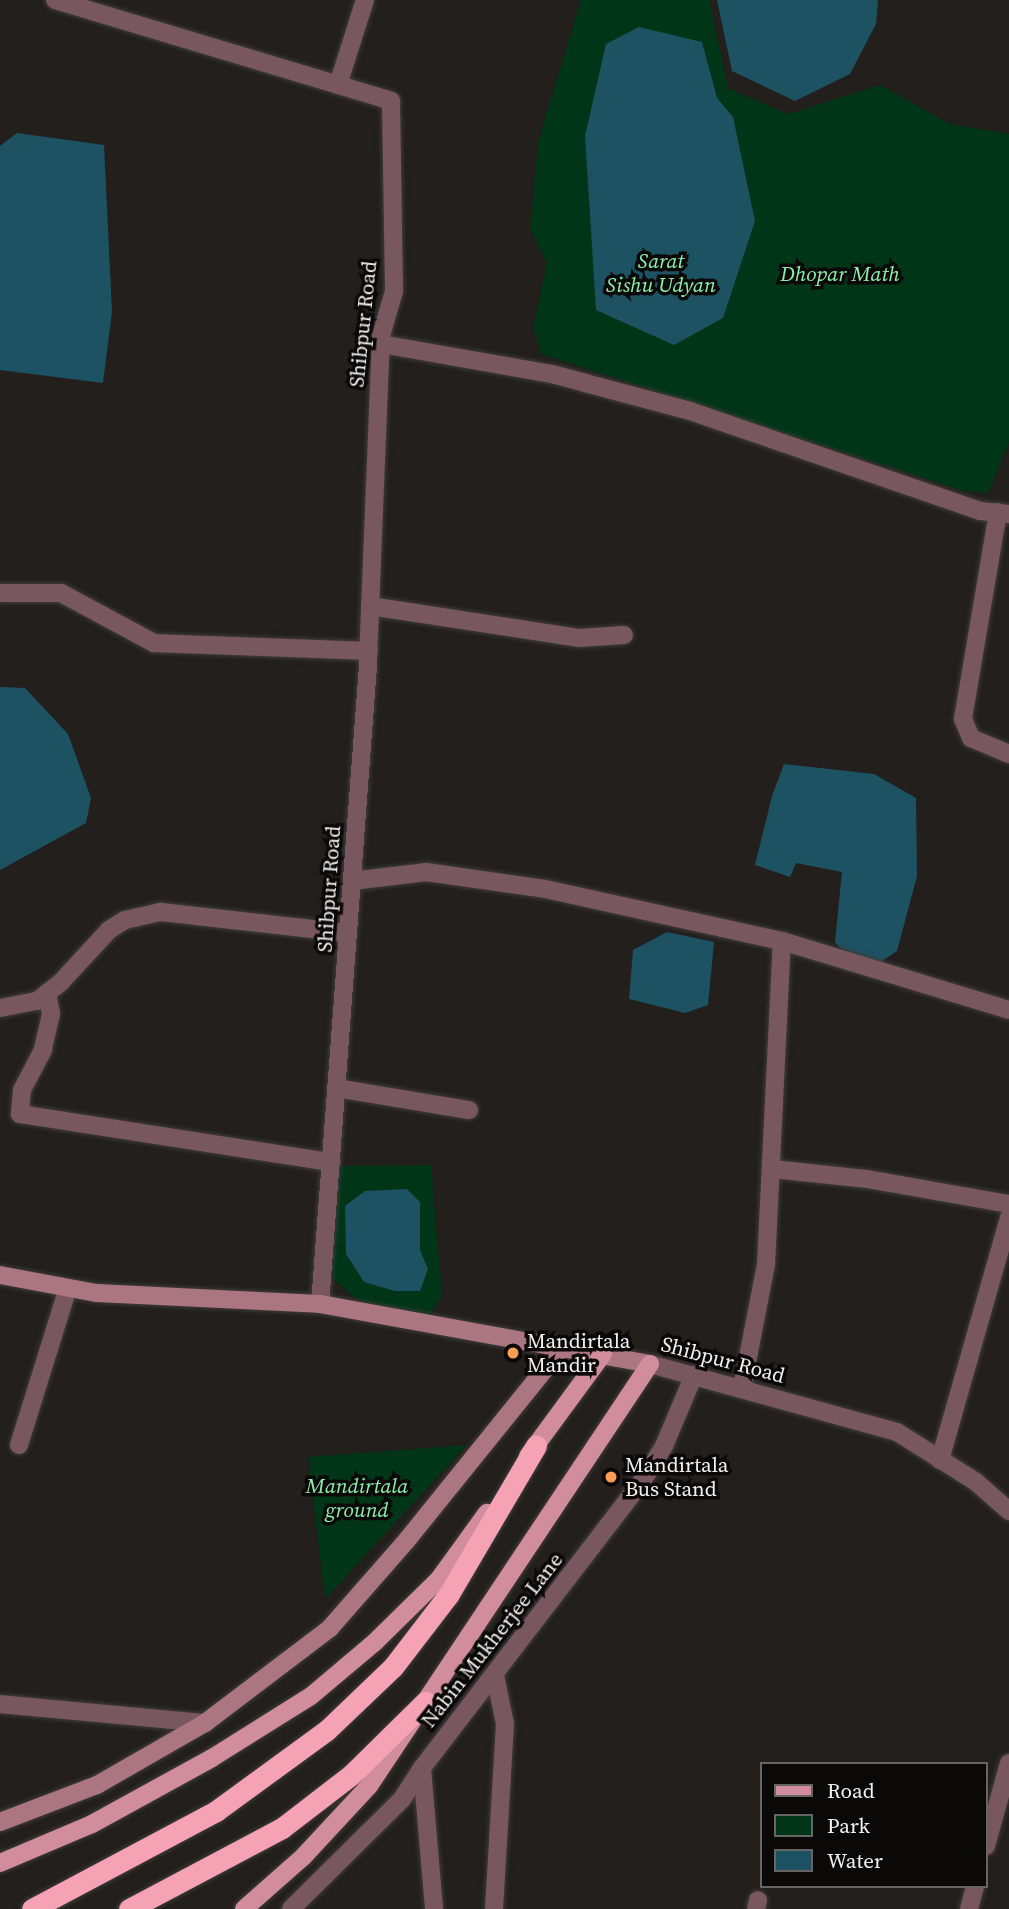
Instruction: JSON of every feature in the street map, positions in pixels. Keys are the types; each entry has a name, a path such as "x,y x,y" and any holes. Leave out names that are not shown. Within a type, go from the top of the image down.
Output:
{"highway":[{"path":"32,1909 216,1811 327,1730 393,1667 449,1594 537,1446"},
{"path":"129,1909 282,1828 352,1774 425,1702"}],"main road":[{"path":"0,1863 92,1824 212,1758 311,1696 375,1642 439,1579 603,1354"},
{"path":"244,1909 303,1857 369,1786 650,1364"}],"street":[{"name":"Shibpur Road","path":"55,0 81,4 391,101 394,291 381,344 369,651 320,1304 650,1364 897,1432 976,1482 1009,1511"},
{"path":"338,85 365,0"},
{"path":"381,344 552,374 690,411 980,511 1003,513 963,719 971,738 1009,754"},
{"path":"0,593 61,593 154,643 369,651"},
{"path":"370,606 579,638 624,635"},
{"path":"352,881 426,872 545,889 782,941 1009,1010"},
{"path":"0,1008 37,1001 108,930 125,920 161,912 348,933"},
{"path":"742,1388 766,1265 773,1169 782,941"},
{"path":"47,993 51,1014 43,1050 22,1090 20,1114 331,1162"},
{"path":"337,1088 469,1110"},
{"path":"773,1169 867,1179 1009,1204"},
{"path":"940,1460 1009,1217"},
{"path":"0,1275 96,1293 320,1304"},
{"path":"19,1445 68,1288"},
{"path":"0,1822 97,1785 205,1723 330,1628 407,1540 563,1347"},
{"name":"Nabin Mukherjee Lane","path":"291,1909 402,1798 422,1768 641,1483 664,1446 694,1374"},
{"path":"494,1909 505,1724 495,1675"},
{"path":"0,1704 205,1723"},
{"path":"988,1839 1009,1763"},
{"path":"422,1768 434,1909"},
{"path":"969,1909 974,1888"}],"green space":[{"name":"Dhopar Math","path":"581,0 709,0 728,88 788,114 880,85 950,124 1009,134 1009,443 988,493 963,491 541,354 533,327 547,264 530,228 538,142"},
{"path":"431,1165 442,1295 430,1315 396,1314 355,1298 327,1274 335,1166"},
{"name":"Mandirtala ground","path":"467,1445 325,1599 308,1457"}],"water":[{"path":"717,0 878,0 876,24 850,74 795,101 732,71"},
{"path":"639,27 702,42 717,98 733,117 755,221 723,318 674,345 596,310 585,136 606,44"},
{"path":"17,133 104,145 112,312 103,383 0,370 0,146"},
{"path":"0,687 25,688 68,734 91,798 86,823 0,870"},
{"path":"784,764 874,774 916,798 917,876 897,951 879,963 840,948 835,942 842,872 796,863 790,877 755,865 772,796"},
{"path":"667,932 714,942 708,1005 685,1013 629,999 633,950"},
{"path":"407,1189 420,1202 420,1250 428,1269 420,1291 395,1291 364,1282 346,1254 345,1206 365,1191"}],"place":[{"name":"Mandirtala Mandir","path":"513,1353"},
{"name":"Mandirtala Bus Stand","path":"611,1477"}],"park label":[{"name":"Sarat Sishu Udyan","path":"661,273"}]}
